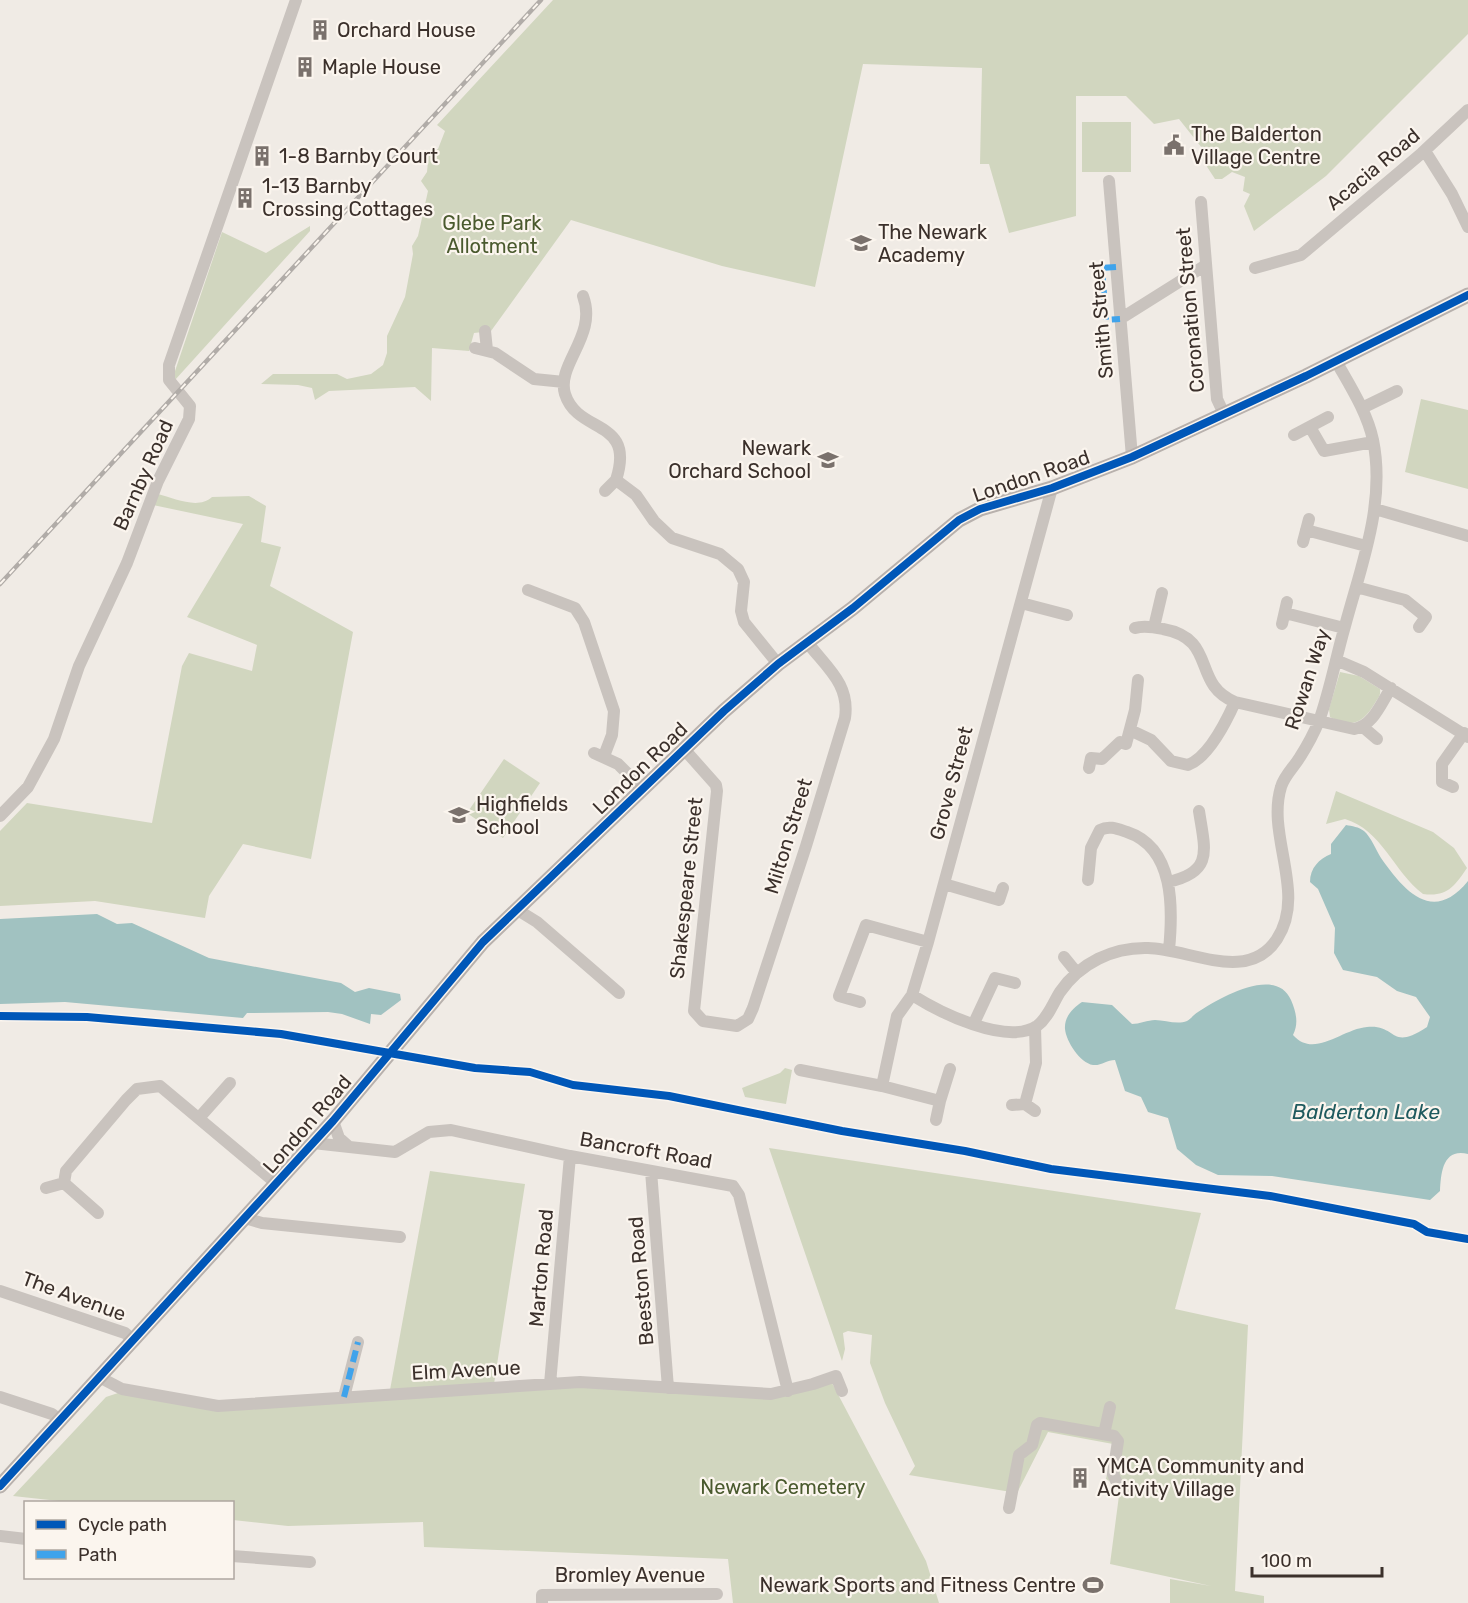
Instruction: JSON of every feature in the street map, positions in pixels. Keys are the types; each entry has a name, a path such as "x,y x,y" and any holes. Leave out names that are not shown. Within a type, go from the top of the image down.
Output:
{"main road":[{"name":"London Road","path":"0,1486 277,1184 414,1026 483,942 684,749 778,664 861,602 959,519 980,509 1052,488 1132,457 1468,296"}],"street":[{"name":"Barnby Road","path":"0,816 28,787 54,739 79,666 127,563 155,489 189,419 190,406 169,380 169,365 296,0"},
{"name":"Acacia Road","path":"1255,268 1301,255 1425,152 1468,110"},
{"path":"1425,152 1449,188 1468,226"},
{"name":"Smith Street","path":"1109,181 1132,457"},
{"name":"Coronation Street","path":"1201,202 1217,399 1224,414"},
{"path":"1120,319 1206,265"},
{"path":"583,296 587,315 584,332 564,382 566,397 573,407 610,432 616,440 621,454 616,480 605,491"},
{"path":"485,332 481,349 534,379 564,382"},
{"name":"Rowan Way","path":"1035,1027 1077,973 1105,955 1122,950 1169,950 1239,963 1257,958 1277,940 1284,924 1288,899 1278,812 1281,785 1300,758 1318,721 1356,587 1375,509 1378,484 1373,442 1362,408 1336,361"},
{"path":"1362,408 1397,391"},
{"path":"1294,435 1328,417"},
{"path":"1310,426 1324,451 1373,442"},
{"path":"616,480 636,495 665,533 683,543 720,554 738,569 744,582 741,611 744,622 778,664"},
{"name":"Grove Street","path":"882,1086 897,1016 912,995 928,942 1052,488"},
{"path":"1375,509 1468,536"},
{"path":"1306,530 1365,546"},
{"path":"1356,587 1405,600 1426,617 1419,627"},
{"path":"528,590 575,608 584,622 613,704 612,735 599,754 624,769 643,789"},
{"path":"1154,627 1162,593"},
{"path":"1021,603 1067,615"},
{"path":"1285,613 1344,628"},
{"path":"1135,628 1154,627 1182,633 1192,641 1202,655 1211,683 1220,694 1235,702 1353,729 1363,727 1390,688"},
{"name":"Milton Street","path":"719,1024 737,1026 748,1019 807,846 845,718 847,701 844,689 807,642"},
{"path":"1336,660 1364,672 1466,735 1442,764 1442,786"},
{"path":"1089,768 1091,758 1102,759 1120,742 1126,744 1138,680"},
{"path":"1130,730 1152,740 1171,761 1188,765 1196,760 1208,746 1235,702"},
{"path":"1363,727 1377,739"},
{"name":"Shakespeare Street","path":"684,749 716,785 714,828 694,1004 696,1017 719,1024"},
{"path":"1168,882 1191,876 1201,864 1204,849 1202,816"},
{"path":"1092,873 1093,839 1103,828 1113,828 1143,839 1158,858 1168,882 1172,911 1169,950"},
{"path":"944,884 999,900 1003,888"},
{"path":"516,909 537,922 619,993"},
{"path":"860,1002 839,996 868,919 928,942"},
{"path":"1064,957 1077,973"},
{"path":"974,1023 994,978 1015,983"},
{"path":"912,995 939,1012 995,1030 1012,1032 1035,1027 1036,1064 1030,1107 1012,1105"},
{"path":"800,1070 882,1086 940,1101"},
{"path":"936,1120 950,1070"},
{"path":"199,1119 230,1083"},
{"path":"64,1183 66,1172 137,1089 160,1086 277,1184"},
{"path":"333,1120 339,1138 348,1146"},
{"name":"Bancroft Road","path":"313,1143 395,1152 429,1132 443,1129 570,1156 729,1184 736,1189 788,1391"},
{"name":"Marton Road","path":"550,1384 570,1156"},
{"name":"Beeston Road","path":"651,1171 668,1388"},
{"path":"46,1188 64,1183"},
{"path":"64,1183 98,1213"},
{"path":"245,1218 262,1223 400,1237"},
{"name":"The Avenue","path":"0,1291 125,1334 134,1341"},
{"path":"344,1397 358,1342"},
{"name":"Elm Avenue","path":"101,1378 122,1389 218,1406 580,1382 757,1394 788,1391 840,1374 842,1391"},
{"path":"0,1397 52,1414 61,1421"},
{"path":"1104,1434 1110,1407"},
{"path":"1009,1508 1019,1455 1032,1445 1037,1425 1040,1423 1114,1436 1118,1441 1113,1474 1116,1482"},
{"path":"0,1536 24,1539"},
{"path":"234,1556 310,1562"},
{"name":"Bromley Avenue","path":"542,1599 684,1598 717,1594"}],"green space":[{"name":"Glebe Park Allotment","path":"553,0 1468,0 1468,34 1326,176 1254,231 1244,206 1250,194 1243,191 1245,177 1232,172 1222,179 1215,179 1198,153 1202,148 1179,119 1154,124 1126,96 1076,96 1076,216 1009,233 989,164 980,164 982,68 863,64 815,287 722,266 571,220 491,331 474,333 469,351 432,348 431,401 415,387 329,391 315,400 312,388 298,385 261,384 273,374 337,374 347,379 371,374 383,365 387,353 387,336 405,297 413,254 412,246 418,236 428,191 421,181 427,172 429,150 438,149 445,131 437,125"},
{"path":"1082,122 1131,122 1131,172 1082,172"},
{"path":"310,226 310,231 175,380 174,374 222,232 266,253"},
{"path":"1421,399 1468,410 1468,489 1405,472"},
{"path":"158,494 193,503 200,503 212,497 249,496 266,506 261,542 281,547 270,586 353,632 311,859 243,844 209,896 205,918 95,901 0,906 0,831 27,803 152,823 182,666 189,653 252,671 257,645 187,617 243,524 153,505"},
{"path":"1340,672 1359,676 1380,689 1379,697 1371,710 1356,722 1345,723 1330,717 1329,709"},
{"path":"504,759 540,783 503,838 467,813"},
{"path":"1336,791 1433,832 1454,848 1467,868 1458,880 1444,892 1423,894 1403,874 1369,832 1358,824 1345,819 1326,824"},
{"path":"785,1068 792,1070 786,1104 745,1097 742,1088 780,1073"},
{"path":"769,1148 1201,1213 1175,1309 1248,1325 1235,1591 1264,1596 1264,1603 1170,1603 1170,1579 1211,1586 1110,1564 1120,1488 1106,1479 1113,1444 1048,1432 1017,1493 909,1475 915,1466 885,1403 870,1363 872,1335 848,1331 843,1333 845,1349 842,1361"},
{"path":"430,1171 525,1184 494,1384 390,1390"},
{"name":"Newark Cemetery","path":"832,1383 926,1561 939,1603 733,1603 728,1559 424,1547 423,1522 288,1526 234,1520 234,1501 59,1501 13,1496 106,1397 118,1393 218,1411 579,1387 759,1396"}],"water":[{"name":"Balderton Lake","path":"1346,825 1364,831 1390,871 1410,892 1420,898 1431,902 1443,900 1455,894 1468,881 1468,1154 1460,1153 1448,1158 1441,1176 1440,1191 1430,1200 1272,1176 1218,1175 1196,1165 1177,1149 1168,1118 1148,1112 1141,1097 1125,1091 1115,1060 1096,1065 1088,1063 1074,1051 1066,1034 1065,1025 1068,1017 1072,1010 1082,1002 1112,1005 1132,1024 1155,1020 1179,1023 1187,1021 1219,999 1261,985 1273,985 1284,990 1291,1000 1295,1013 1296,1026 1293,1035 1301,1042 1319,1044 1367,1027 1377,1027 1399,1037 1406,1037 1427,1027 1430,1017 1416,997 1397,991 1377,977 1343,970 1334,953 1335,928 1318,889 1310,882 1310,877 1316,865 1331,854 1331,844"},
{"path":"97,914 117,924 132,923 209,958 341,983 355,992 369,988 400,994 401,1000 381,1015 371,1014 370,1024 342,1014 328,1012 247,1013 243,1018 65,1002 0,1004 0,919"}],"railway":[{"path":"0,584 541,0"}],"marked path":[{"path":"1116,267 1102,268 1106,320 1120,319"},
{"path":"344,1397 358,1342"}],"cycle path":[{"path":"0,1486 333,1121 483,942 724,711 778,664 853,608 959,520 980,509 1052,488 1132,457 1306,376 1468,295"},
{"path":"0,1016 87,1017 281,1034 475,1068 530,1072 573,1085 669,1096 842,1131 965,1151 1051,1169 1270,1196 1414,1224 1427,1232 1468,1239"}],"place":[{"name":"Orchard House","path":"320,30"},
{"name":"Maple House","path":"305,67"},
{"name":"The Balderton Village Centre","path":"1174,145"},
{"name":"1-8 Barnby Court","path":"262,156"},
{"name":"1-13 Barnby Crossing Cottages","path":"245,198"},
{"name":"The Newark Academy","path":"861,243"},
{"name":"Newark Orchard School","path":"828,460"},
{"name":"Highfields School","path":"459,815"},
{"name":"YMCA Community and Activity Village","path":"1080,1478"},
{"name":"Newark Sports and Fitness Centre","path":"1093,1585"}]}
